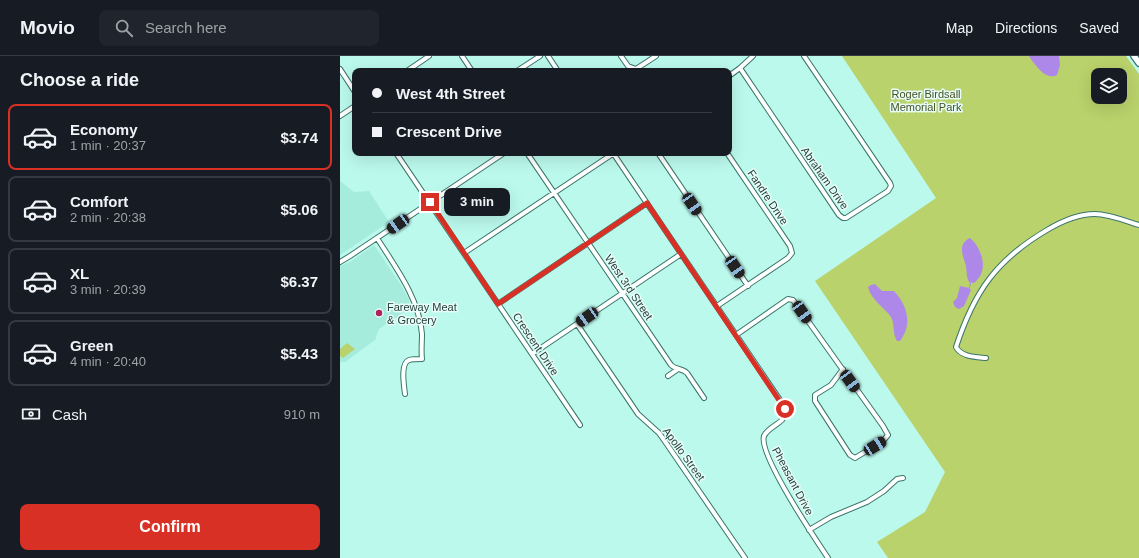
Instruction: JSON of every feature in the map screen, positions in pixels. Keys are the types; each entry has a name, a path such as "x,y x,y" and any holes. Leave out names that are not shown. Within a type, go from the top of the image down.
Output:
{"main road":[{"path":"1134,56 1139,63"}],"street":[{"path":"412,68 430,56"},
{"path":"462,56 470,68"},
{"path":"522,68 540,56"},
{"path":"548,56 556,68"},
{"path":"621,56 628,66 636,68 656,56"},
{"path":"732,74 753,56"},
{"name":"Abraham Drive","path":"740,68 839,215 846,218 888,190 891,186 804,56"},
{"path":"340,69 352,87"},
{"path":"340,116 352,108"},
{"name":"Crescent Drive","path":"398,156 580,425"},
{"path":"340,262 499,156"},
{"name":"West 3rd Street","path":"529,156 671,365 674,368 684,370 704,398"},
{"path":"464,253 610,156"},
{"path":"616,156 736,335 788,299 794,300 888,435 883,442 855,458 850,454 815,401 815,395 831,385 842,369"},
{"path":"660,156 748,286 717,306"},
{"name":"Fandre Drive","path":"729,156 790,246 792,253 788,258 748,286"},
{"path":"498,304 647,203"},
{"path":"986,358 963,354 958,352 956,347 964,323 980,291 1011,255 1029,241 1071,217 1084,214 1097,214 1139,225"},
{"path":"377,238 411,294 422,333 422,359 409,360 405,362 403,366 405,394"},
{"path":"532,354 681,254"},
{"name":"Apollo Street","path":"577,324 638,414 659,433 745,558"},
{"name":"Pheasant Drive","path":"736,335 784,406 785,415 782,420 766,433 764,436 764,446 788,495 828,558"},
{"path":"668,376 678,369"},
{"path":"809,530 831,517 867,502 884,491 897,479 903,478"}],"shaded area":[{"path":"1029,56 1059,56 1060,65 1057,75 1049,76 1045,74 1038,68"},
{"path":"340,181 354,192 369,191 389,222 340,255"},
{"path":"970,238 975,243 981,254 983,267 982,273 974,283 969,282 968,280 962,250 963,244"},
{"path":"374,245 401,285 409,300 410,308 379,329 375,340 345,362 340,362 340,266 350,262"},
{"path":"875,284 882,291 894,291 899,296 905,308 907,315 906,328 900,341 897,341 895,338 891,317 875,300 870,292 868,287"},
{"path":"960,286 971,290 964,306 959,309 955,307 953,302 957,298"}],"green space":[{"name":"Roger Birdsall Memorial Park","path":"842,56 1126,56 1139,74 1139,558 888,558 877,542 925,512 945,472 815,281 936,198"},
{"path":"347,343 355,349 343,358 340,356 340,349"}],"waterway":[{"path":"969,288 971,282"}],"place":[{"name":"Fareway Meat & Grocery","path":"379,313"}],"route":[{"path":"430,202 498,304 647,203 785,409"}]}
